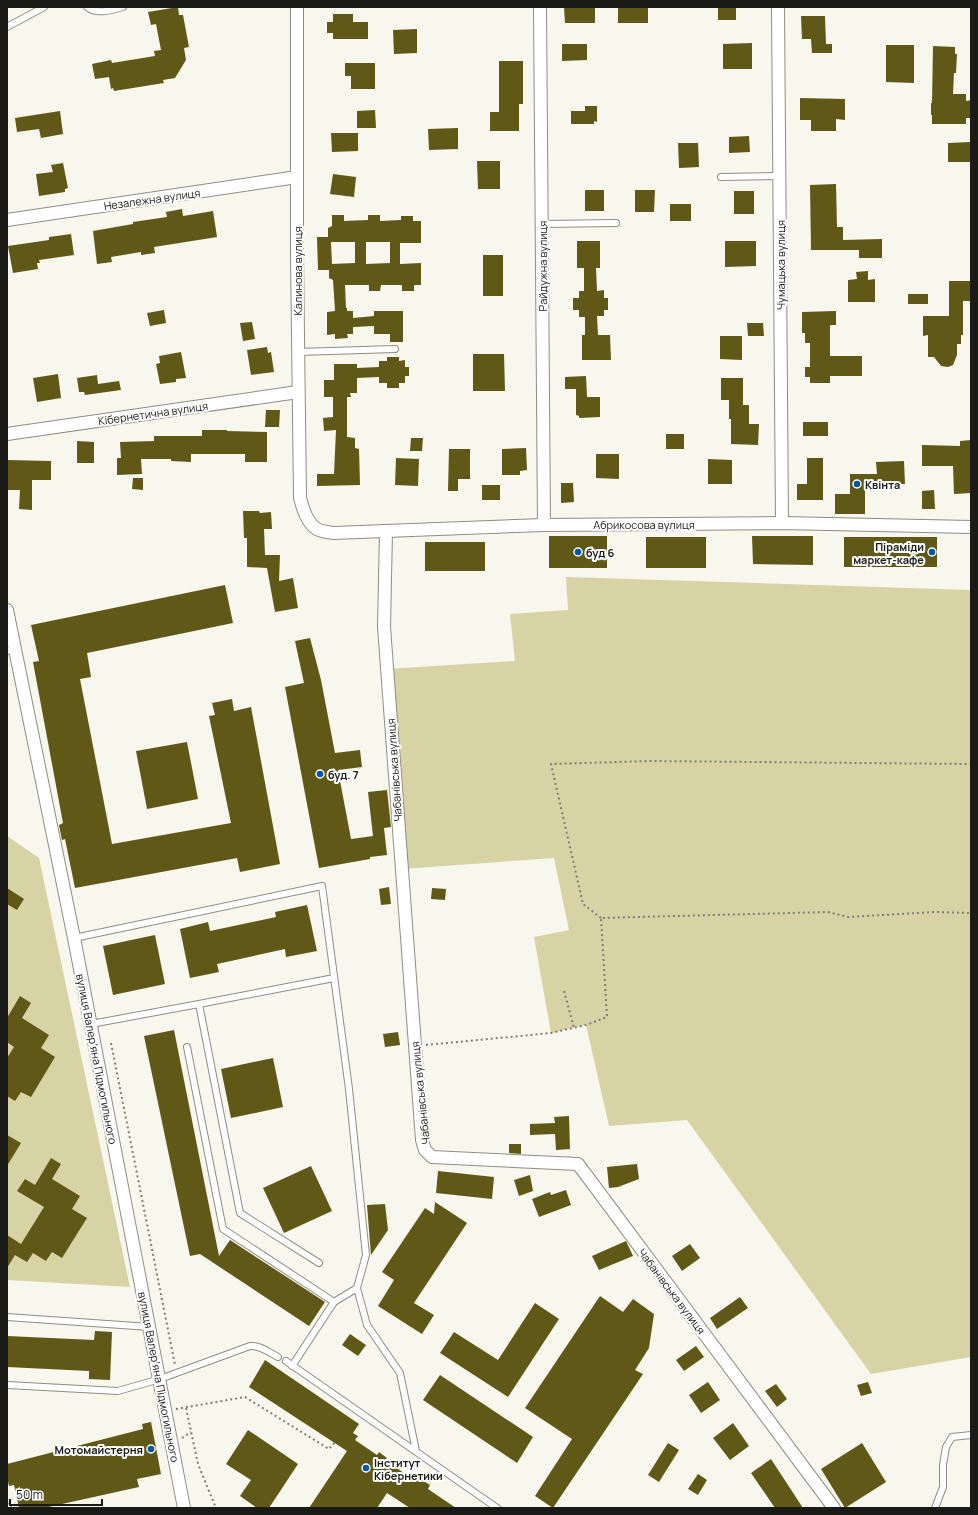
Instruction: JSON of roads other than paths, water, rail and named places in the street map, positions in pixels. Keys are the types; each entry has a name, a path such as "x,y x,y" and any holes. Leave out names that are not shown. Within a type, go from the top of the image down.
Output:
{"street":[{"name":"Калинова вулиця","path":"297,7 298,392 300,498 303,510 311,523 318,530"},
{"name":"Райдужна вулиця","path":"540,7 544,525"},
{"name":"Чумацька вулиця","path":"778,7 782,523"},
{"name":"Незалежна вулиця","path":"7,220 297,177"},
{"name":"Кібернетична вулиця","path":"7,434 298,392"},
{"name":"Абрикосова вулиця","path":"318,530 334,533 544,525 782,523 971,527"},
{"name":"Чабанівська вулиця","path":"386,532 384,627 422,1140 425,1150 432,1157 578,1164 834,1508"},
{"name":"вулиця Валерʼяна Підмогильного","path":"7,610 11,650 74,938 184,1508"}],"lane":[{"path":"7,26 44,7"},
{"path":"87,7 98,12 123,7"},
{"path":"722,177 779,176"},
{"path":"542,224 616,223"},
{"path":"298,352 395,349"},
{"path":"74,938 322,886 349,1089 366,1254 357,1288 367,1325 400,1373 416,1451"},
{"path":"90,1024 334,978"},
{"path":"199,1004 240,1213 319,1263"},
{"path":"187,1047 222,1229 334,1302"},
{"path":"292,1366 334,1302 357,1288"},
{"path":"7,1317 150,1327"},
{"path":"7,1385 118,1391 160,1379 250,1346 261,1348 278,1357"},
{"path":"286,1361 497,1508"},
{"path":"935,1508 943,1487 943,1465 946,1447 952,1437 971,1435"}],"place":[{"name":"Квінта","path":"857,484"},
{"name":"буд 6","path":"578,552"},
{"name":"Піраміди маркет-кафе","path":"932,552"},
{"name":"буд. 7","path":"320,774"},
{"name":"Мотомайстерня","path":"151,1449"},
{"name":"Інститут Кібернетики","path":"366,1468"}]}
